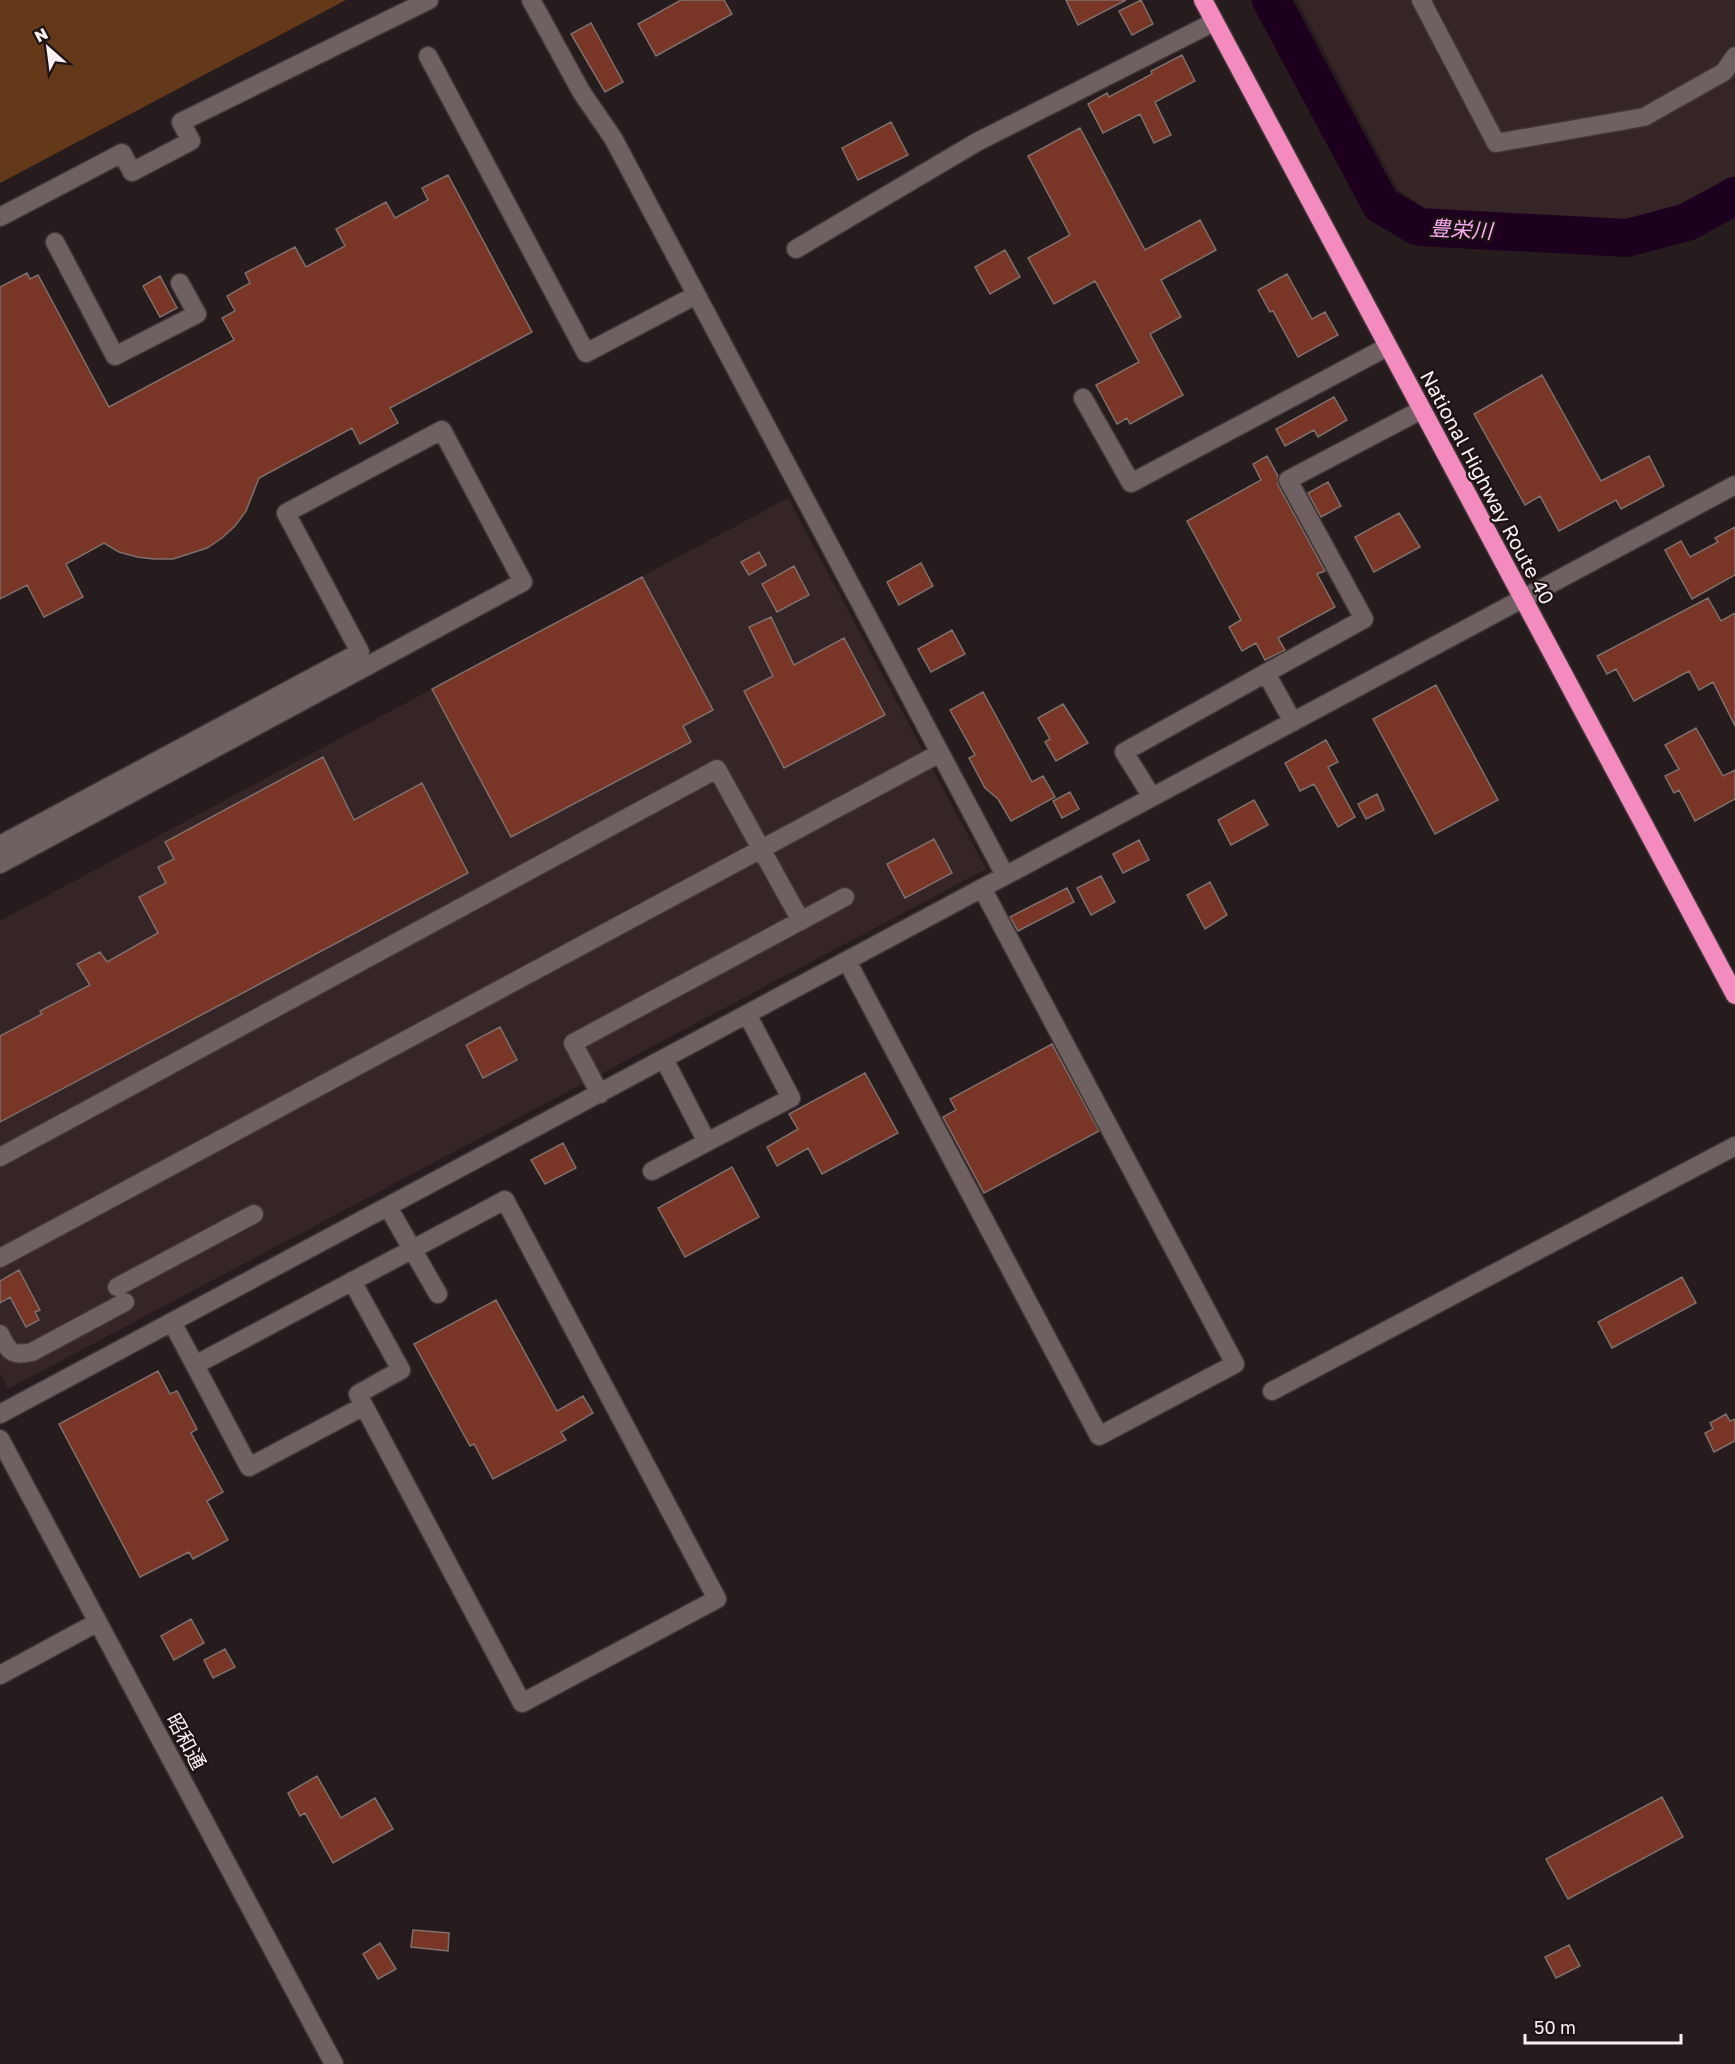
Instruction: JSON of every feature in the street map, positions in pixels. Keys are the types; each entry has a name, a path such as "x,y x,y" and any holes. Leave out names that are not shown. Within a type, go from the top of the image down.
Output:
{"highway":[{"name":"National Highway Route 40","path":"1203,0 1735,995"}],"street":[{"path":"0,217 122,153 132,172 191,141 181,122 429,0"},
{"path":"531,0 582,93 613,138 1005,875"},
{"path":"1421,0 1496,143 1644,117 1724,72 1735,56"},
{"path":"796,249 977,142 1214,22"},
{"path":"428,56 586,352 696,295"},
{"path":"55,242 115,356 197,314 180,283"},
{"path":"1083,398 1131,483 1387,347"},
{"path":"1152,797 1124,752 1364,620 1288,480 1421,410"},
{"path":"0,845 360,652 286,513 442,430 524,582 0,864"},
{"path":"0,1414 1735,485"},
{"path":"1266,674 1293,722"},
{"path":"0,1258 940,753"},
{"path":"0,1157 717,768 801,921"},
{"path":"847,961 1099,1436 1235,1364 982,888"},
{"path":"600,1094 573,1043 845,897"},
{"path":"652,1171 791,1098 747,1014"},
{"path":"663,1059 707,1142"},
{"path":"1272,1391 1735,1146"},
{"path":"195,1365 352,1281 412,1250 505,1200 717,1599 522,1703 358,1394 401,1370 352,1281"},
{"path":"388,1207 438,1294"},
{"path":"0,1334 9,1350 19,1355 32,1352 121,1294 254,1214"},
{"path":"172,1322 249,1467 364,1406"},
{"name":"昭和通","path":"0,1439 334,2064"},
{"path":"0,1675 98,1622"}],"shaded area":[{"path":"0,0 346,0 0,183"},
{"path":"1297,0 1735,0 1735,182 1689,206 1612,223 1429,211 1398,190"},
{"path":"788,498 986,869 8,1389 0,1373 0,921"}],"building":[{"path":"681,0 724,0 732,14 656,56 638,24"},
{"path":"1066,0 1126,0 1078,25"},
{"path":"1141,0 1153,24 1132,35 1119,11"},
{"path":"591,23 623,82 605,92 571,34"},
{"path":"1182,55 1195,81 1155,102 1171,135 1154,143 1140,114 1103,133 1088,104 1107,93 1109,97"},
{"path":"891,122 908,155 858,180 842,148"},
{"path":"1080,128 1145,250 1200,220 1216,250 1161,280 1181,317 1150,334 1183,395 1130,424 1127,418 1117,424 1096,385 1139,362 1095,281 1054,304 1028,258 1070,235 1028,156"},
{"path":"448,175 532,332 390,408 398,423 360,444 352,428 259,478 246,511 235,526 207,548 173,559 154,559 119,552 104,543 66,564 83,597 44,617 27,585 0,599 0,287 27,273 30,279 38,275 109,407 234,340 222,318 235,311 227,296 250,283 245,273 295,247 306,267 345,246 336,229 386,202 395,218 428,200 422,188"},
{"path":"1005,250 1020,277 990,294 975,267"},
{"path":"1287,274 1312,319 1325,312 1338,335 1298,357 1273,311 1270,312 1258,290"},
{"path":"160,276 177,308 160,317 143,286"},
{"path":"1542,375 1601,481 1649,456 1664,486 1621,509 1616,500 1559,531 1540,496 1525,505 1474,414"},
{"path":"1334,397 1347,420 1318,437 1314,430 1285,446 1276,429"},
{"path":"1267,456 1278,476 1278,485 1325,571 1317,574 1335,607 1278,638 1285,650 1265,660 1256,643 1242,651 1229,627 1241,620 1187,521 1261,480 1253,464"},
{"path":"1328,482 1341,506 1321,517 1308,493"},
{"path":"1399,513 1420,547 1374,572 1355,537"},
{"path":"1735,527 1735,575 1692,599 1665,550 1681,541 1690,557 1718,542 1715,538"},
{"path":"759,552 766,565 749,575 741,562"},
{"path":"921,563 933,586 899,605 887,582"},
{"path":"794,566 809,595 777,612 762,584"},
{"path":"642,577 713,710 683,726 691,742 511,837 432,689"},
{"path":"1708,598 1721,621 1735,613 1735,726 1713,682 1699,690 1689,671 1634,701 1616,669 1607,674 1597,656"},
{"path":"771,617 794,665 844,638 885,715 784,768 744,691 773,676 749,627"},
{"path":"952,630 965,654 931,672 918,649"},
{"path":"1436,685 1498,800 1435,834 1373,719"},
{"path":"983,692 1032,782 1043,776 1055,797 1011,821 998,799 985,788 969,758 975,755 950,710"},
{"path":"1063,704 1088,743 1056,761 1045,742 1050,739 1038,718"},
{"path":"1696,728 1723,776 1735,770 1735,799 1695,821 1679,790 1674,793 1665,776 1679,769 1665,745"},
{"path":"1326,740 1338,762 1328,767 1355,817 1338,827 1314,784 1300,791 1285,763"},
{"path":"323,757 354,820 422,783 468,873 0,1122 0,1036 42,1014 40,1011 90,985 77,964 100,952 107,962 158,933 139,897 166,883 158,867 174,859 165,842"},
{"path":"1070,792 1079,809 1062,818 1053,801"},
{"path":"1377,794 1384,810 1366,819 1358,804"},
{"path":"1254,800 1268,825 1231,845 1218,820"},
{"path":"934,839 952,873 905,898 887,864"},
{"path":"1139,840 1149,860 1123,873 1113,854"},
{"path":"1101,876 1115,902 1091,915 1077,888"},
{"path":"1210,882 1227,915 1205,929 1187,895"},
{"path":"1067,888 1074,902 1018,931 1010,917"},
{"path":"500,1027 517,1060 483,1078 466,1045"},
{"path":"1052,1044 1099,1131 984,1193 943,1117 956,1110 950,1099"},
{"path":"865,1073 898,1133 822,1174 808,1148 777,1166 767,1147 798,1129 789,1114"},
{"path":"563,1143 576,1168 545,1184 531,1160"},
{"path":"732,1167 759,1217 685,1257 658,1208"},
{"path":"19,1270 40,1310 35,1312 39,1320 26,1327 10,1297 0,1303 0,1281"},
{"path":"1682,1277 1696,1303 1612,1348 1598,1322"},
{"path":"496,1300 557,1411 583,1396 593,1413 561,1432 566,1440 493,1479 474,1444 470,1446 414,1344"},
{"path":"158,1371 170,1394 177,1391 197,1429 191,1433 223,1492 207,1501 228,1540 193,1559 189,1552 140,1577 59,1424"},
{"path":"1726,1414 1730,1421 1735,1419 1735,1441 1714,1452 1705,1433 1713,1429 1710,1423"},
{"path":"191,1619 204,1643 174,1660 161,1636"},
{"path":"225,1649 235,1667 213,1678 204,1660"},
{"path":"317,1776 341,1818 375,1798 393,1829 333,1863 305,1813 300,1816 288,1793"},
{"path":"1662,1797 1683,1837 1568,1899 1546,1859"},
{"path":"413,1930 449,1933 448,1951 411,1947"},
{"path":"380,1943 396,1969 378,1979 363,1954"},
{"path":"1569,1945 1580,1966 1556,1978 1545,1957"}],"waterway":[{"name":"豊栄川","path":"1271,0 1381,205 1419,227 1627,238 1687,222 1735,196"}]}
